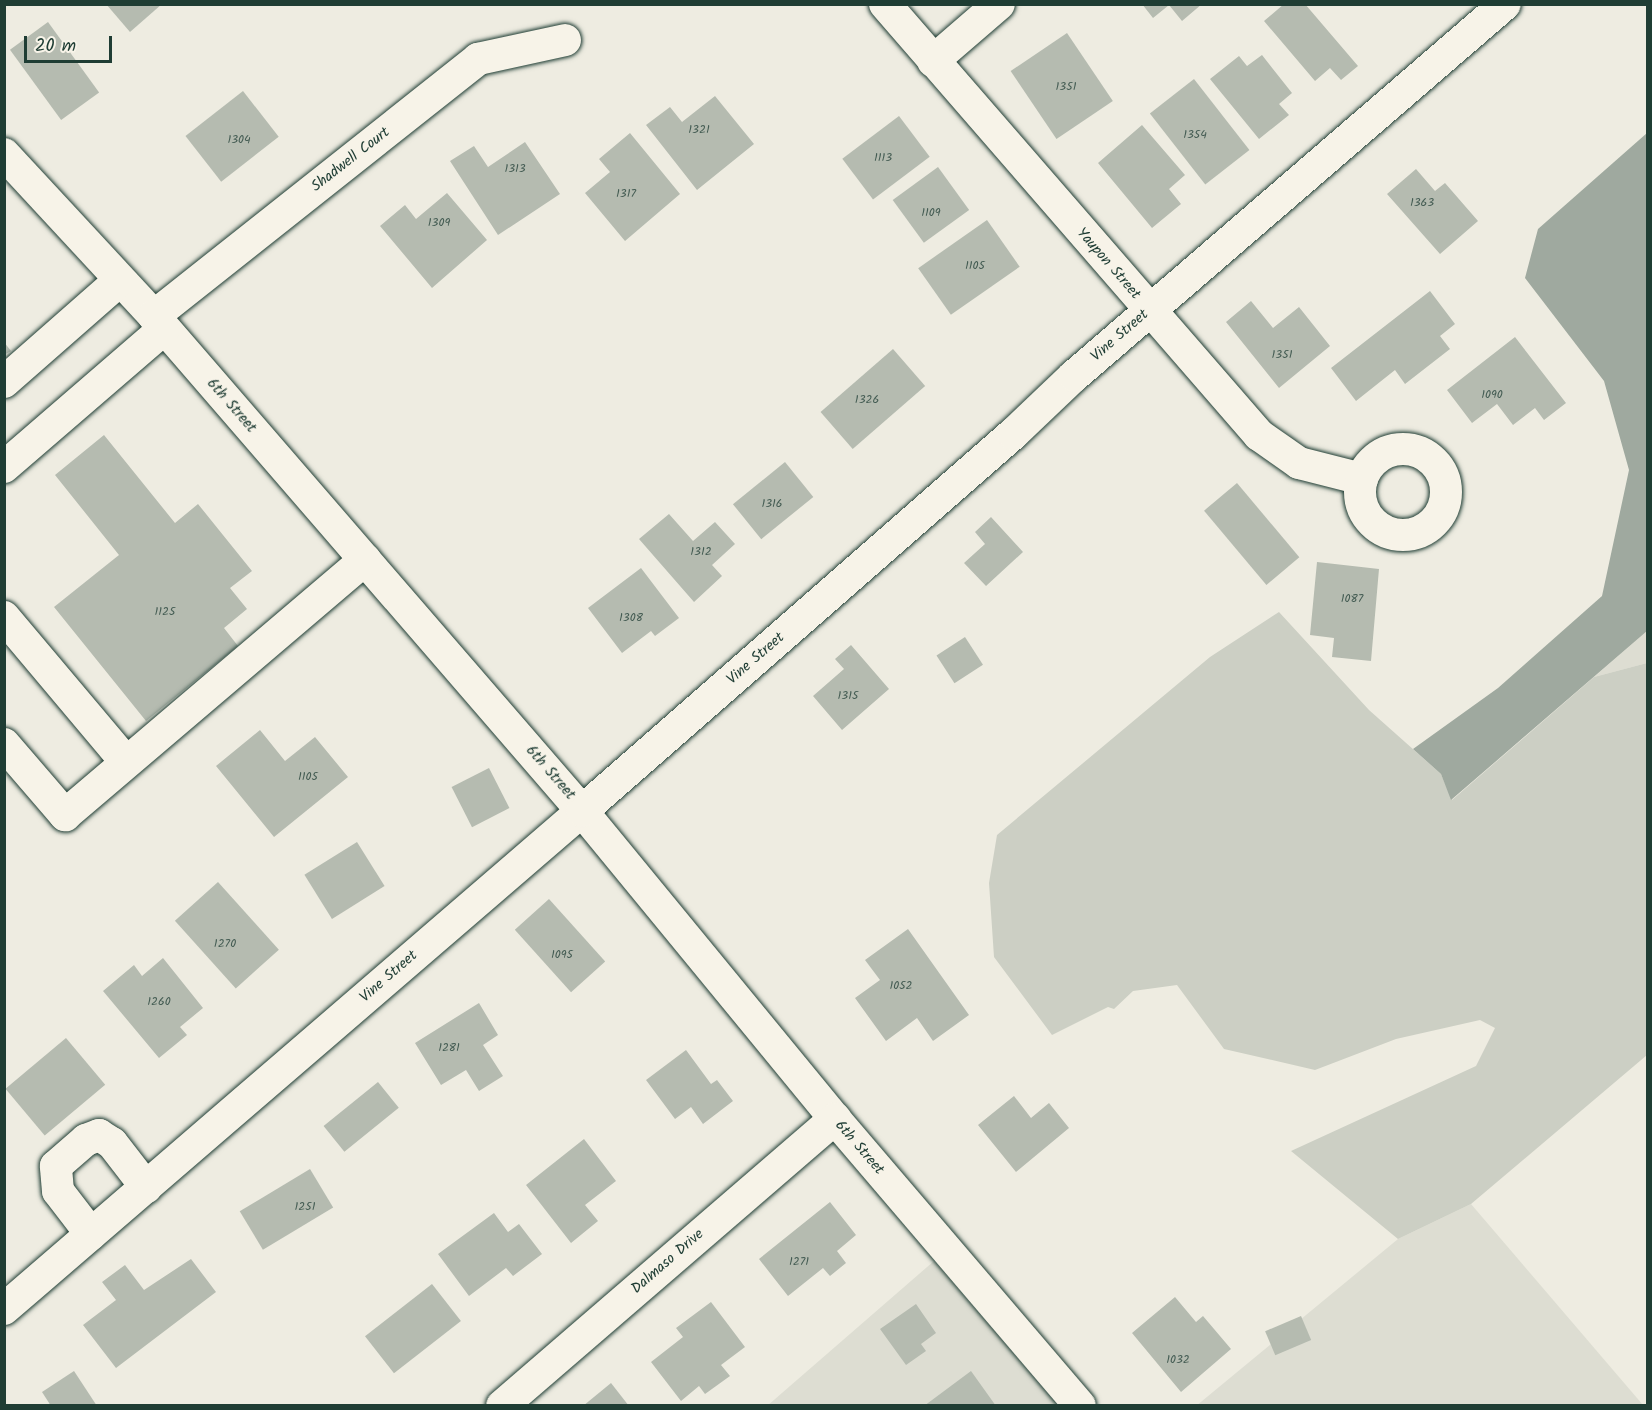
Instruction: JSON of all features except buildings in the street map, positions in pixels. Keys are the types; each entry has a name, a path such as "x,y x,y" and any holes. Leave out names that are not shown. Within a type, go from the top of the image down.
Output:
{"street":[{"name":"Yaupon Street","path":"885,4 1149,311 1259,435 1299,463 1362,478"},
{"path":"933,61 999,4"},
{"name":"Vine Street","path":"4,1309 582,811 1013,434 1074,376 1504,4"},
{"name":"Shadwell Court","path":"4,467 159,322 478,59 566,40"},
{"name":"6th Street","path":"4,154 159,322 582,811 835,1119 1080,1406"},
{"path":"4,381 120,280"},
{"path":"4,744 65,815 365,560"},
{"path":"4,617 126,762"},
{"name":"Dalmaso Drive","path":"502,1406 835,1119"},
{"path":"91,1234 58,1191 56,1166 86,1140 99,1135 112,1143 146,1186"}],"shaded area":[{"path":"1647,133 1647,631 1451,800 1441,774 1413,749 1498,688 1602,596 1629,470 1604,381 1525,278 1538,229"},
{"path":"1279,612 1369,710 1441,774 1452,800 1594,677 1647,663 1647,1055 1471,1204 1398,1239 1291,1151 1476,1066 1495,1028 1480,1020 1396,1039 1315,1070 1224,1049 1177,985 1133,991 1114,1009 1108,1007 1052,1035 994,957 989,883 997,835 1210,657"},
{"path":"1647,631 1647,663 1594,677"},
{"path":"1471,1204 1643,1405 1196,1406 1398,1239"},
{"path":"934,1261 1058,1405 767,1406"}]}
